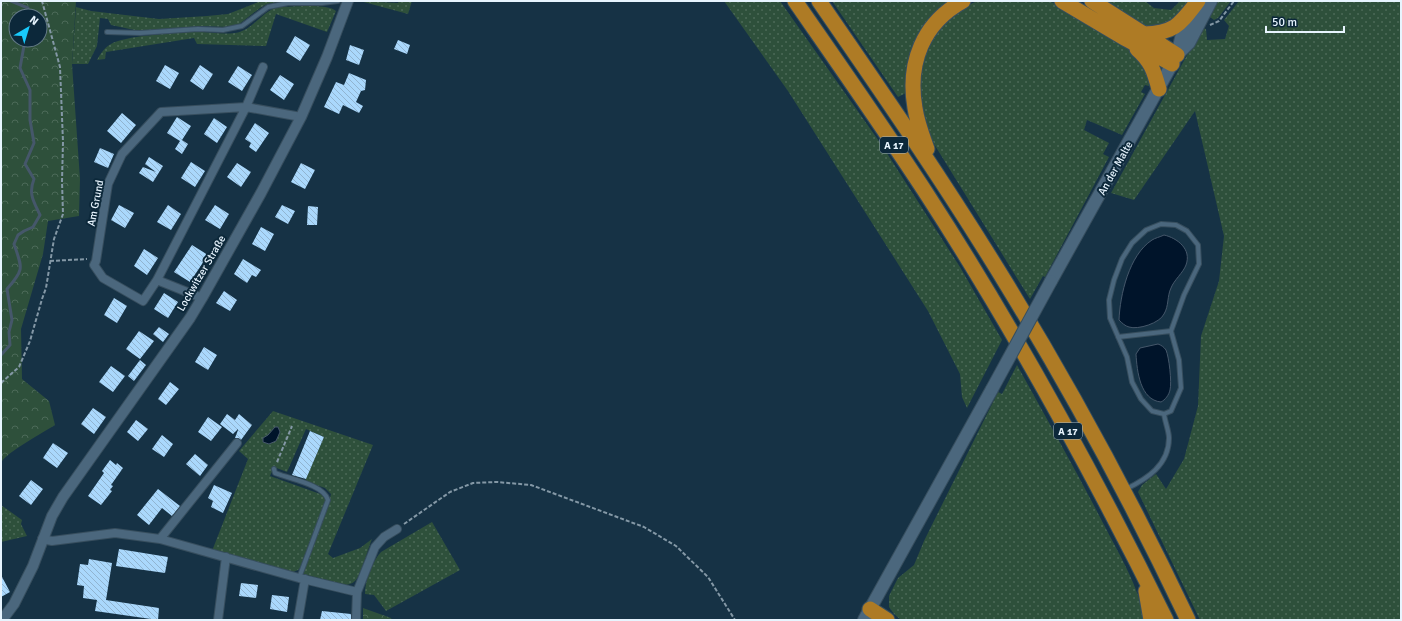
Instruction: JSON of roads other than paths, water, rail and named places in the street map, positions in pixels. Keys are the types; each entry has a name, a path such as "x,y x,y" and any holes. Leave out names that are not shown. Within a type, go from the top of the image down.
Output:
{"highway":[{"name":"A 17","path":"795,1 879,122 928,196 988,292 1091,473 1166,620"},
{"name":"A 17","path":"819,1 908,130 1007,285 1124,490 1188,620"},
{"path":"935,172 918,124 914,107 912,77 915,63 925,37 934,24 963,1"},
{"path":"1062,1 1126,39 1175,59"},
{"path":"1092,1 1144,34 1175,59"},
{"path":"1144,34 1173,29 1199,1"},
{"path":"1126,39 1151,63 1159,89"},
{"path":"1143,573 1151,620"},
{"path":"867,614 887,620"}],"main road":[{"name":"An der Malte","path":"867,614 1051,280 1159,89 1175,59 1181,38 1199,1"},
{"name":"An der Malte","path":"1175,59 1189,43 1211,1"}],"street":[{"name":"Lockwitzer Straße","path":"2,620 18,597 33,566 52,516 63,497 190,318 261,193 301,117 327,58 348,1"},
{"path":"202,298 156,280 246,108 262,67"},
{"name":"Am Grund","path":"156,280 143,301 103,278 94,265 96,261 108,184 122,154 161,112 246,108 301,117"},
{"path":"160,539 237,443"},
{"path":"356,620 357,592 375,547 384,537 397,529"},
{"path":"42,539 52,541 115,534 160,539 302,579 357,592"},
{"path":"218,620 226,557"},
{"path":"298,620 302,579"}],"lane":[{"path":"107,32 140,33 198,29 223,30 242,26 268,7 288,3 322,3 338,1"},
{"path":"1160,224 1176,225 1187,231 1198,245 1199,264 1184,295 1171,331 1179,360 1181,388 1171,411 1164,414 1152,411 1141,400 1132,382 1127,357 1118,337 1110,318 1109,300 1114,280 1122,259 1132,244 1146,230 1160,224"},
{"path":"1118,337 1171,331"},
{"path":"1124,490 1140,482 1154,472 1162,463 1168,451 1169,437 1164,414"},
{"path":"274,469 275,473 320,489 327,495 328,500 302,579"}],"water":[{"path":"1164,235 1174,239 1185,249 1187,254 1186,265 1171,288 1167,308 1162,317 1154,323 1143,327 1128,327 1119,320 1121,299 1127,276 1137,255 1144,247 1152,240"},
{"path":"1158,344 1166,350 1171,386 1167,397 1161,402 1148,396 1144,390 1137,368 1136,354 1140,348"},
{"path":"275,427 278,427 280,432 276,441 269,444 263,442 263,438"}],"waterway":[{"path":"11,1 28,8"},
{"path":"1,355 10,345 9,332 12,320 7,289 17,277 20,268 19,258 14,244 18,235 33,227 40,215 32,194 32,184 34,179 25,164 34,143 30,120 30,90 20,68 24,48"}]}
